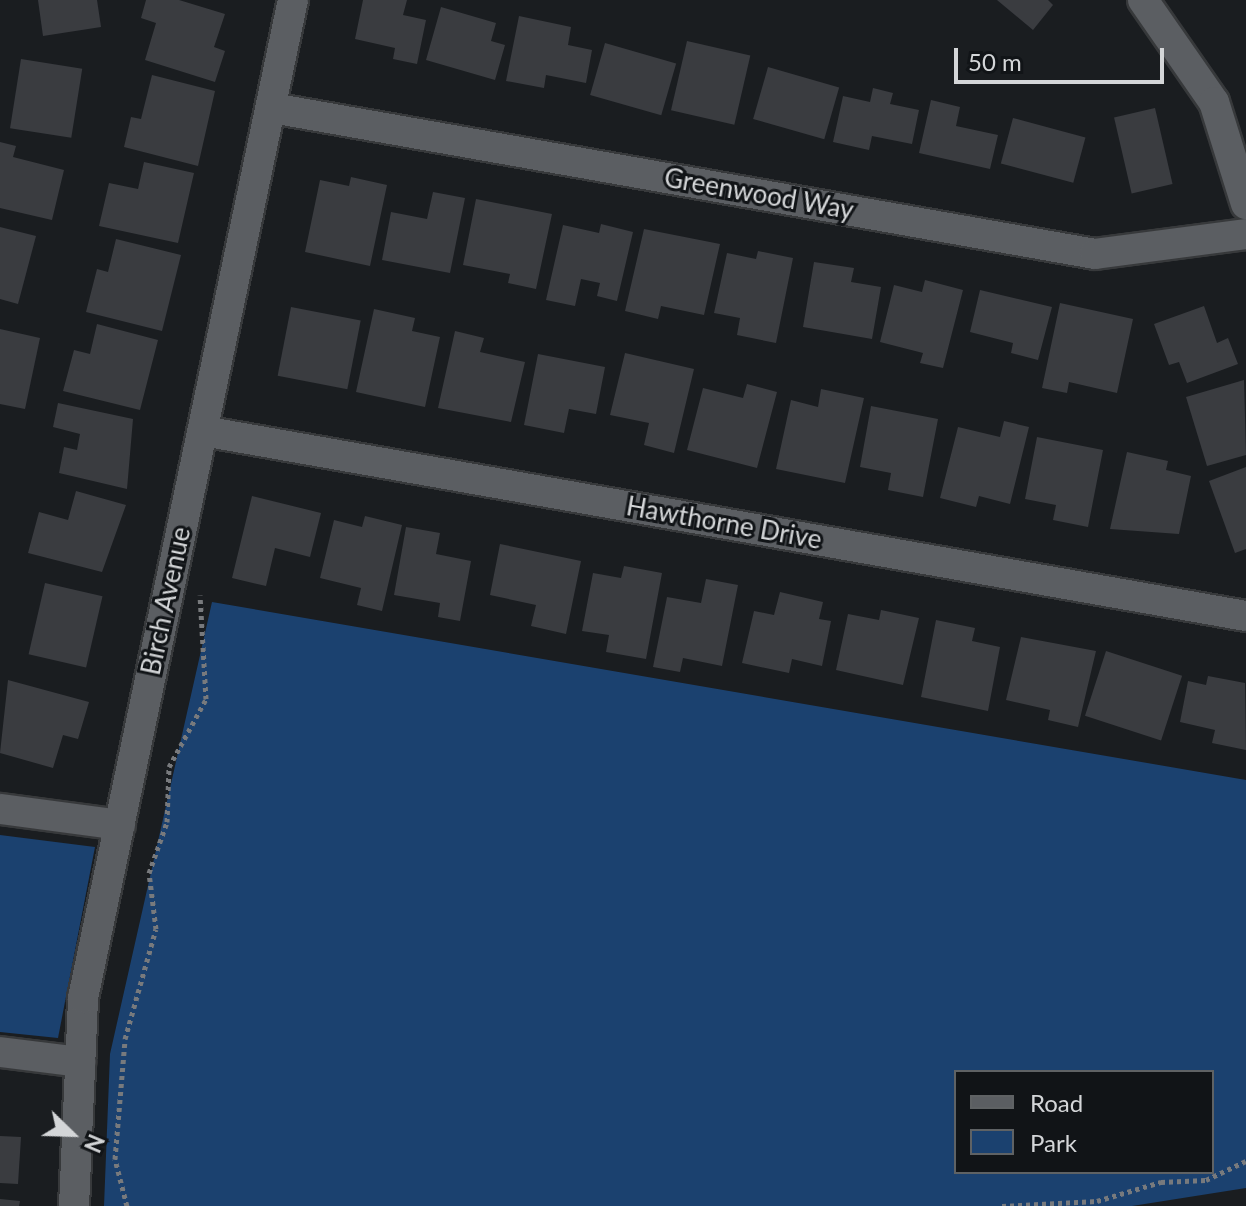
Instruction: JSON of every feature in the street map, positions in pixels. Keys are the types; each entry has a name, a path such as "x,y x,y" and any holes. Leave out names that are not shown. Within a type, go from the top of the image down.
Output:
{"street":[{"name":"Birch Avenue","path":"74,1206 83,998 293,0"},
{"path":"1143,0 1214,102 1246,204"},
{"name":"Greenwood Way","path":"272,108 1095,254 1246,234"},
{"name":"Hawthorne Drive","path":"203,431 1246,616"},
{"path":"0,809 120,825"},
{"path":"0,1052 80,1062"}],"path":[{"path":"127,1206 115,1159 125,1039 156,929 149,873 167,822 169,767 206,699 200,595"},
{"path":"1002,1206 1097,1201 1161,1182 1206,1180 1246,1161"}],"green space":[{"path":"212,602 1246,780 1246,1188 1132,1206 104,1206 110,1054"},
{"path":"0,835 95,847 58,1038 0,1032"}],"building":[{"path":"38,0 97,0 101,27 43,36"},
{"path":"146,0 179,0 225,14 214,47 225,51 215,82 145,60 156,23 141,18"},
{"path":"363,0 407,0 403,15 426,20 417,64 393,59 395,48 355,39"},
{"path":"997,0 1048,0 1053,5 1033,30"},
{"path":"441,7 496,23 491,41 505,45 495,80 426,60"},
{"path":"519,16 571,27 568,45 592,50 586,83 546,75 544,88 506,81"},
{"path":"687,41 750,56 734,125 671,110"},
{"path":"605,43 676,63 661,115 590,95"},
{"path":"21,59 82,69 71,138 10,128"},
{"path":"768,67 839,87 824,139 753,119"},
{"path":"152,75 215,91 198,166 124,147 131,117 141,119"},
{"path":"873,88 893,93 890,104 919,110 912,144 872,136 869,150 833,142 843,96 870,102"},
{"path":"931,100 960,107 956,126 998,135 990,169 919,153"},
{"path":"1155,108 1173,184 1132,193 1114,117"},
{"path":"1013,118 1085,137 1073,183 1001,163"},
{"path":"0,142 16,146 13,157 64,170 52,220 0,208"},
{"path":"144,162 194,173 178,243 99,226 109,183 138,189"},
{"path":"351,177 387,185 370,266 305,252 320,180 349,186"},
{"path":"433,192 465,198 450,273 382,260 391,212 427,219"},
{"path":"476,199 552,214 536,289 508,283 510,274 463,265"},
{"path":"601,224 633,232 617,301 597,296 600,283 581,279 575,306 546,300 563,225 599,233"},
{"path":"0,227 36,236 18,304 0,299"},
{"path":"644,229 720,244 704,315 661,306 658,319 625,311"},
{"path":"116,239 181,255 162,331 86,312 97,269 108,272"},
{"path":"758,251 793,258 776,343 737,335 740,318 714,313 727,253 756,259"},
{"path":"814,262 854,268 851,282 881,287 872,339 803,327"},
{"path":"925,280 963,290 943,368 920,363 923,353 880,342 894,285 922,292"},
{"path":"980,290 1052,307 1038,360 1011,353 1013,343 970,332"},
{"path":"1060,303 1133,319 1117,393 1069,382 1067,393 1042,388"},
{"path":"1204,306 1217,343 1228,338 1238,364 1187,383 1179,362 1169,365 1154,324"},
{"path":"291,307 361,321 347,389 278,376"},
{"path":"374,309 415,318 412,331 440,337 425,407 356,392"},
{"path":"97,324 158,340 140,410 63,391 74,350 90,354"},
{"path":"0,329 40,338 25,409 0,404"},
{"path":"455,331 484,338 480,352 525,362 511,422 438,408"},
{"path":"625,353 694,369 674,453 644,445 649,423 610,415"},
{"path":"538,354 605,367 596,414 569,409 564,433 524,425"},
{"path":"1244,380 1246,455 1207,466 1186,397"},
{"path":"747,384 777,392 757,468 687,450 703,388 743,398"},
{"path":"821,389 864,398 845,483 776,469 791,400 818,407"},
{"path":"58,403 133,419 127,489 59,473 64,447 77,450 80,434 53,427"},
{"path":"871,406 938,419 923,497 888,490 891,473 860,467"},
{"path":"1004,421 1029,427 1010,504 979,496 976,507 940,498 958,427 1000,437"},
{"path":"1037,437 1103,450 1088,527 1053,520 1056,505 1025,499"},
{"path":"1127,452 1168,461 1166,470 1191,476 1179,534 1110,529"},
{"path":"1246,467 1246,549 1235,553 1209,481"},
{"path":"76,491 126,505 102,572 28,553 39,512 68,520"},
{"path":"252,496 321,513 310,557 275,548 266,586 232,578"},
{"path":"365,516 402,525 382,611 357,605 361,588 320,578 334,520 362,527"},
{"path":"406,527 440,533 436,554 471,561 460,621 438,617 440,603 394,595"},
{"path":"500,544 581,561 566,634 531,626 536,605 490,595"},
{"path":"624,566 662,573 646,659 606,652 609,635 582,631 593,573 621,578"},
{"path":"706,579 738,585 722,666 683,658 680,672 653,667 667,597 701,603"},
{"path":"45,583 102,596 86,667 29,654"},
{"path":"780,592 823,602 819,619 831,621 822,666 792,659 789,673 742,663 754,611 774,615"},
{"path":"881,610 919,618 903,685 836,670 848,614 879,620"},
{"path":"936,620 975,628 972,641 1000,647 988,711 921,697"},
{"path":"1021,637 1096,651 1078,727 1048,720 1050,710 1006,700"},
{"path":"1106,651 1182,676 1161,740 1085,716"},
{"path":"1208,676 1245,683 1246,750 1212,743 1215,730 1180,722 1188,681 1206,685"},
{"path":"8,680 89,702 78,739 63,735 53,768 0,753"},
{"path":"0,1136 21,1137 18,1184 0,1183"},
{"path":"0,1199 20,1201 19,1206 0,1206"}]}
